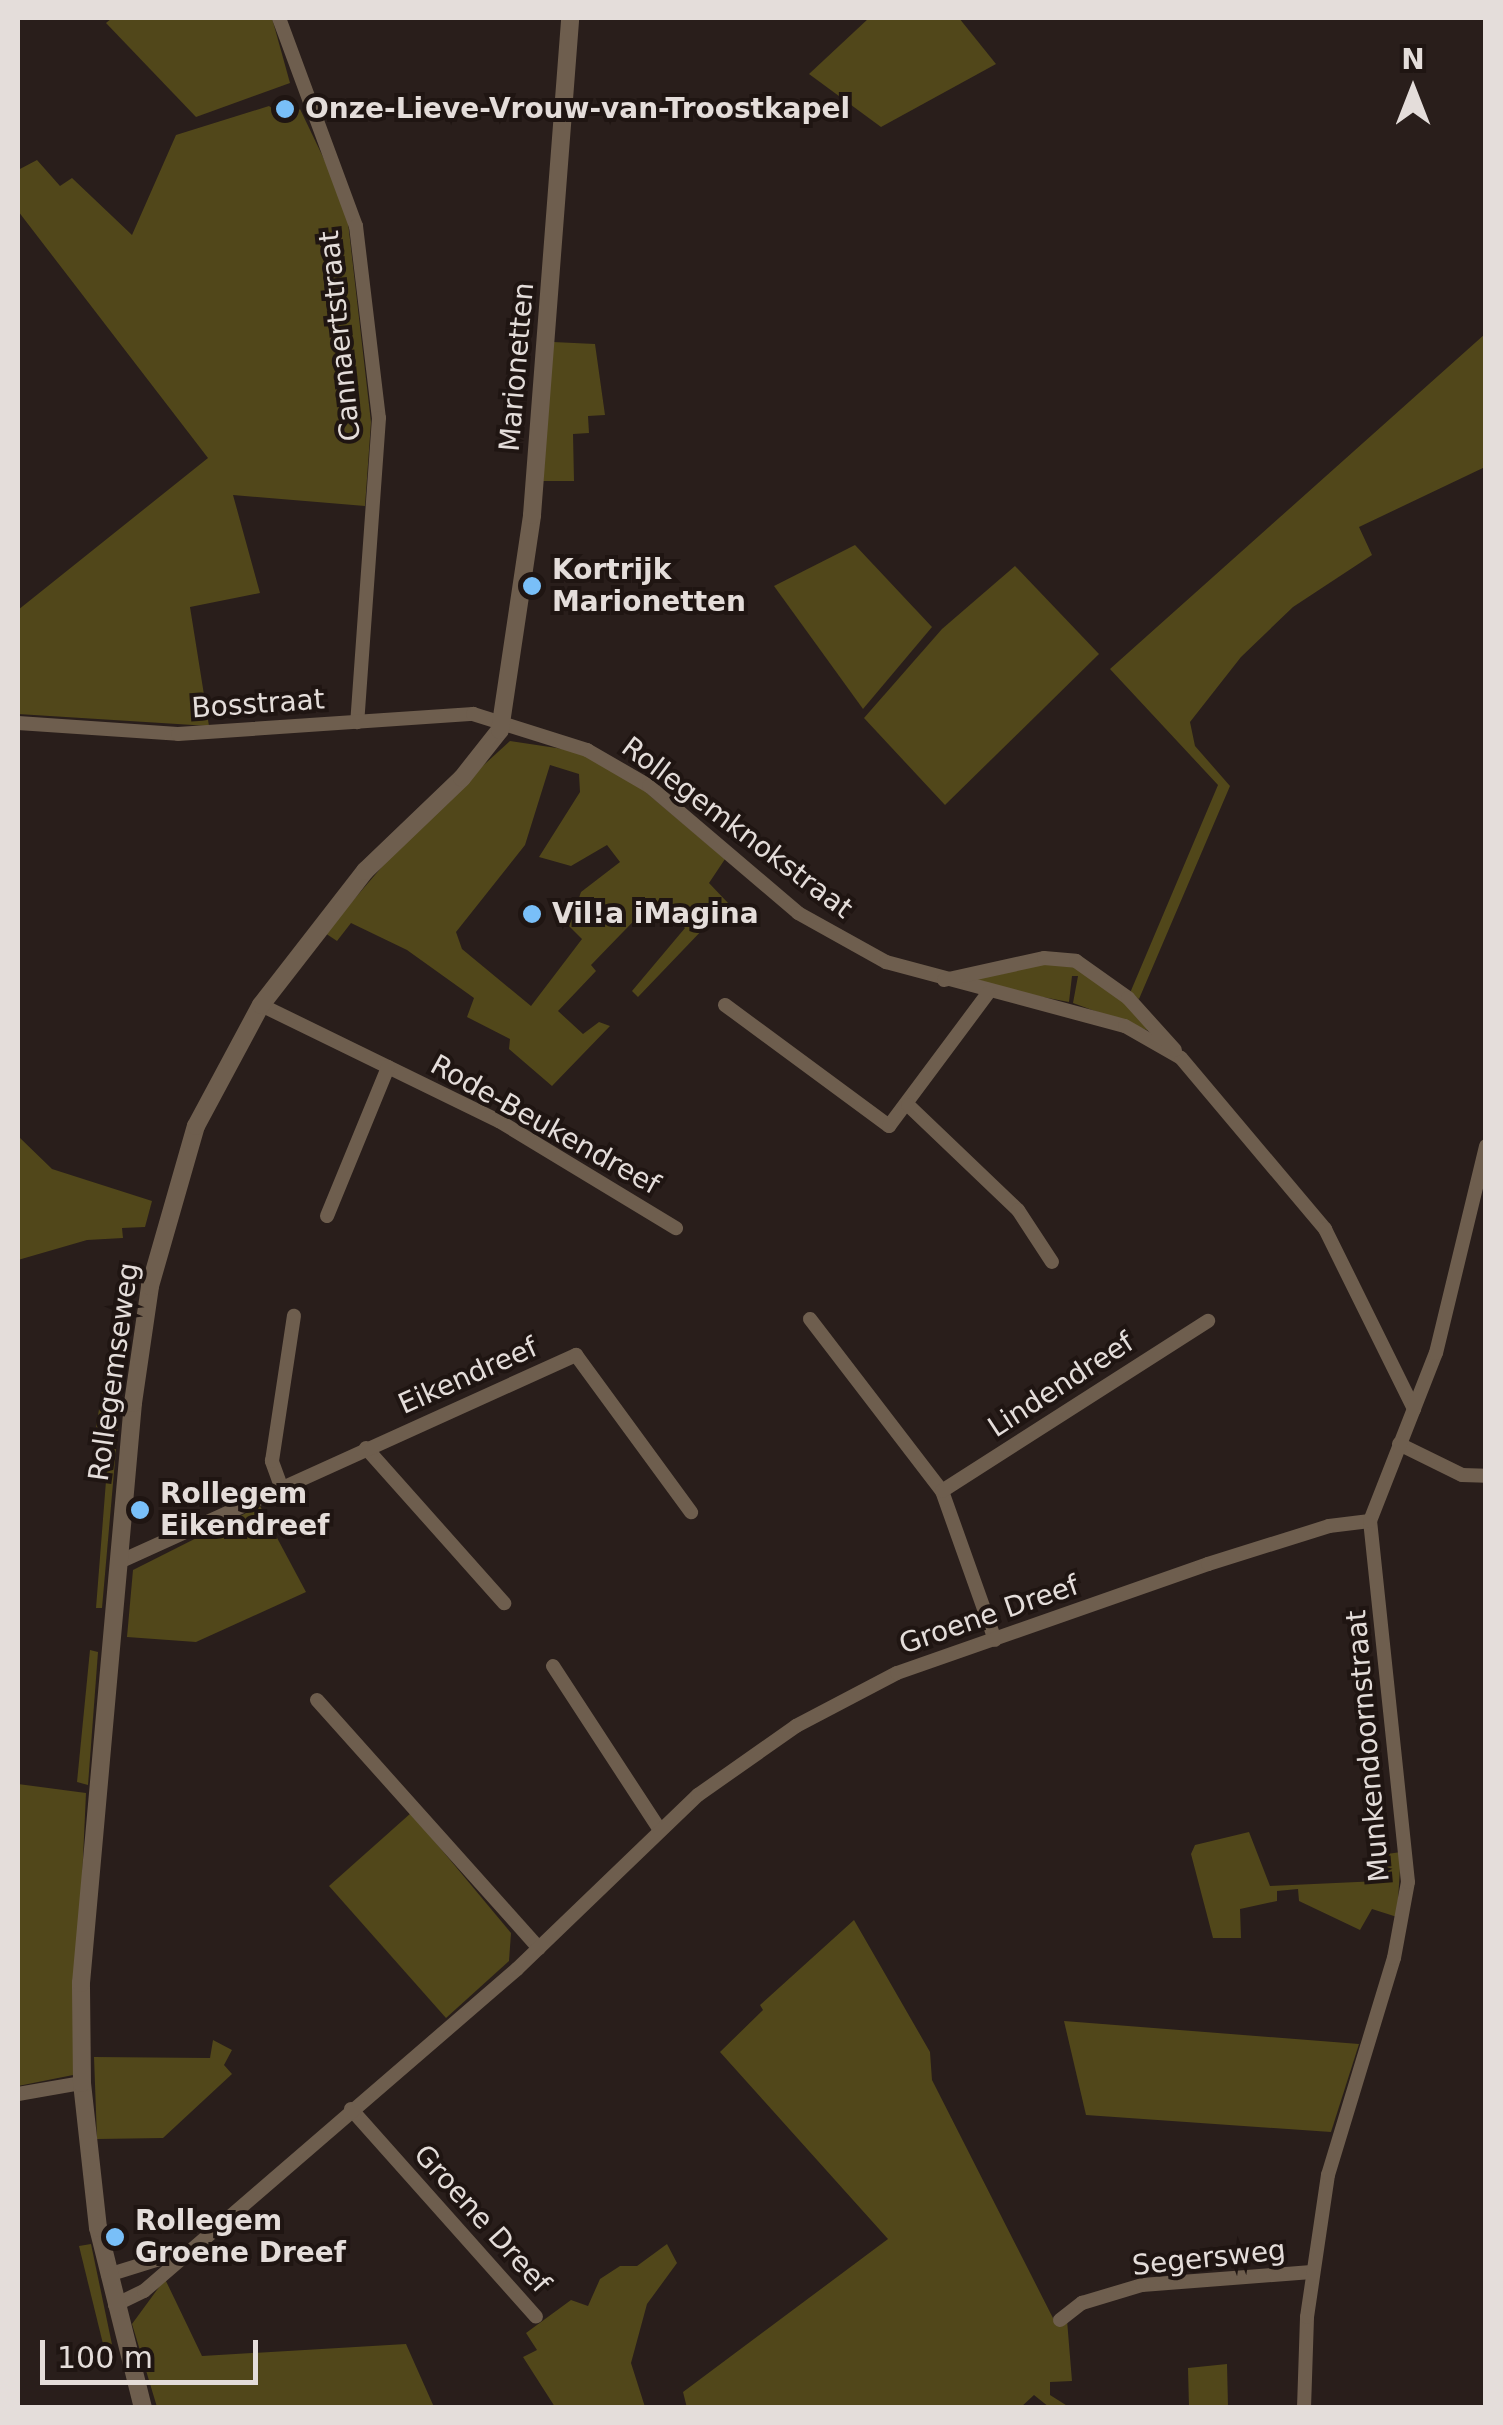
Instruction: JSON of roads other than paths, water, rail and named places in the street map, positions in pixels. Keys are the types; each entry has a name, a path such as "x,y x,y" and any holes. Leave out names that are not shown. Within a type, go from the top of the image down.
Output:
{"street":[{"name":"Cannaertstraat","path":"278,18 356,226 380,418 357,722"},
{"name":"Marionetten","path":"501,720 528,550 570,18"},
{"name":"Bosstraat","path":"18,723 162,734 473,714 501,720"},
{"name":"Rollegemknokstraat","path":"501,720 622,768 798,913 886,962 940,982 1125,1026 1181,1058"},
{"name":"Rollegemseweg","path":"144,2408 108,2275 82,2083 82,1982 118,1562 150,1286 196,1126 261,1005 384,849 481,758 501,720"},
{"name":"Rollegemknokstraat","path":"940,982 1044,958 1076,961 1128,998 1325,1229 1414,1409"},
{"path":"725,1005 889,1126 988,993"},
{"name":"Rode-Beukendreef","path":"261,1005 499,1121 676,1228"},
{"name":"Rode-Beukendreef","path":"327,1216 388,1067"},
{"path":"908,1105 1018,1210 1052,1262"},
{"name":"Munkendoornstraat","path":"1304,2408 1312,2272 1328,2175 1394,1958 1408,1882 1370,1521 1446,1317 1486,1146"},
{"path":"282,1489 272,1460 294,1316"},
{"path":"810,1319 942,1491 995,1640"},
{"name":"Lindendreef","path":"942,1491 1208,1321"},
{"name":"Eikendreef","path":"118,1562 576,1354 691,1512"},
{"path":"1399,1444 1462,1475 1486,1476"},
{"path":"366,1448 504,1602"},
{"name":"Groene Dreef","path":"115,2305 144,2291 182,2252 539,1948 660,1830 727,1772 796,1726 897,1673 1208,1564 1329,1526 1370,1521"},
{"path":"553,1666 660,1830"},
{"path":"317,1700 539,1948"},
{"path":"18,2094 82,2083"},
{"name":"Groene Dreef","path":"351,2110 536,2317"},
{"name":"Groene Dreef","path":"108,2275 182,2252"},
{"name":"Segersweg","path":"1060,2320 1082,2303 1142,2285 1312,2272"}],"place":[{"name":"Onze-Lieve-Vrouw-van-Troostkapel","path":"285,109"},
{"name":"Kortrijk Marionetten","path":"532,586"},
{"name":"Vil!a iMagina","path":"532,914"},
{"name":"Rollegem Eikendreef","path":"140,1510"},
{"name":"Rollegem Groene Dreef","path":"115,2237"}]}
